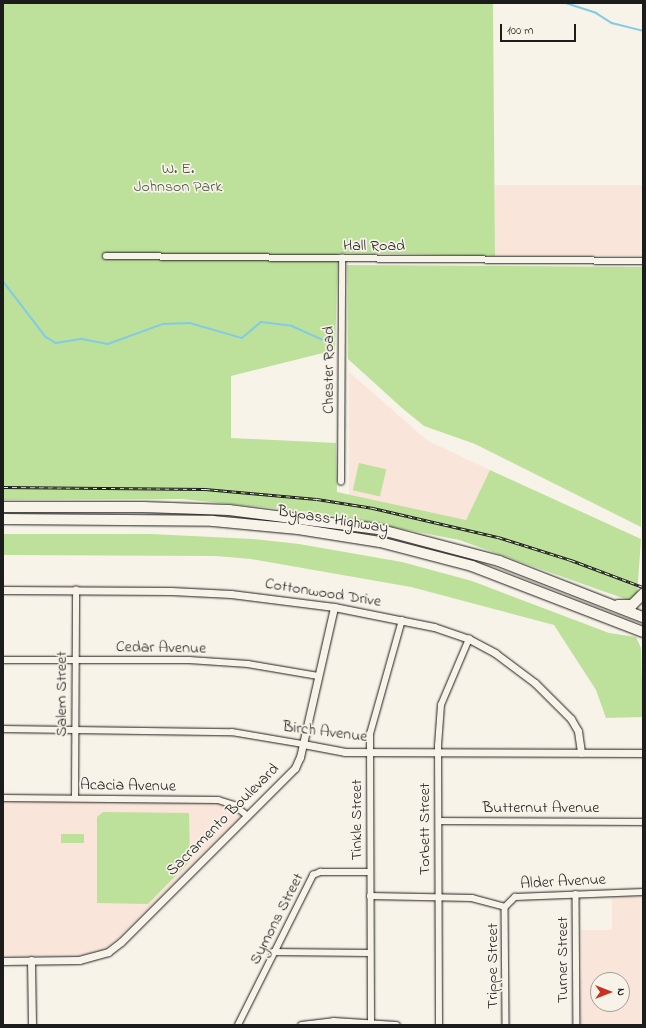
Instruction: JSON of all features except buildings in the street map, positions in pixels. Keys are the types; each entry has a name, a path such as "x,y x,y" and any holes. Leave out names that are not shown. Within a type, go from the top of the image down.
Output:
{"highway":[{"name":"Bypass Highway","path":"3,507 182,508 266,513 343,524 413,537 476,554 551,579 643,617"},
{"name":"Bypass Highway","path":"3,519 213,521 298,529 380,542 472,566 643,632"},
{"path":"614,605 632,605 643,594"}],"street":[{"name":"Hall Road","path":"106,256 643,261"},
{"name":"Chester Road","path":"342,258 342,482"},
{"name":"Cottonwood Drive","path":"3,590 76,590 231,594 334,607 434,627 469,639 521,671 556,702 578,731 581,752"},
{"name":"Salem Street","path":"75,798 76,590"},
{"name":"Sacramento Boulevard","path":"3,961 86,960 113,949 248,816 297,765 334,607"},
{"name":"Tinkle Street","path":"371,1024 370,734 402,620"},
{"name":"Torbett Street","path":"439,1025 439,821 437,753 441,705 469,639"},
{"name":"Cedar Avenue","path":"3,660 189,660 248,664 318,676"},
{"name":"Birch Avenue","path":"3,729 76,728 232,732 341,752 643,753"},
{"name":"Acacia Avenue","path":"3,798 218,800 234,805 248,816"},
{"name":"Butternut Avenue","path":"439,821 643,822"},
{"name":"Symons Street","path":"238,1025 273,952 313,875 320,872 370,872"},
{"name":"Alder Avenue","path":"370,896 438,896 472,898 505,907 515,897 643,892"},
{"name":"Turner Street","path":"576,894 577,1025"},
{"name":"Trippe Street","path":"505,907 506,1025"},
{"path":"273,952 370,953"},
{"path":"31,960 32,1025"},
{"path":"302,1025 333,1021 396,1025"}],"shaded area":[{"path":"495,185 643,185 643,256 495,256"},
{"path":"349,372 428,441 490,470 466,520 349,495"},
{"path":"3,802 217,802 231,807 239,813 240,817 114,942 102,950 75,956 3,956"},
{"path":"643,896 643,1025 581,1025 581,930 612,930 612,897"}],"green space":[{"name":"W. E. Johnson Park","path":"3,3 493,3 495,256 338,253 335,350 231,376 231,438 336,443 337,492 466,520 490,470 641,539 637,596 628,600 459,540 321,513 182,499 3,500"},
{"path":"347,265 642,267 641,527 475,444 424,426 402,408 348,359"},
{"path":"359,463 386,469 380,497 353,490"},
{"path":"3,534 151,534 253,539 299,544 402,562 472,581 609,633 636,637 641,648 643,717 606,718 596,690 554,625 411,587 251,559 216,556 3,555"},
{"path":"103,812 189,813 190,861 148,904 97,903 97,817"},
{"path":"61,834 84,834 84,843 61,843"}],"waterway":[{"path":"566,3 596,13 612,23 643,31"},
{"path":"3,281 46,337 56,343 82,339 108,344 163,324 190,323 242,338 261,322 292,326 325,341"}],"railway":[{"path":"3,487 205,489 317,499 373,508 498,537 571,560 643,587"}]}
